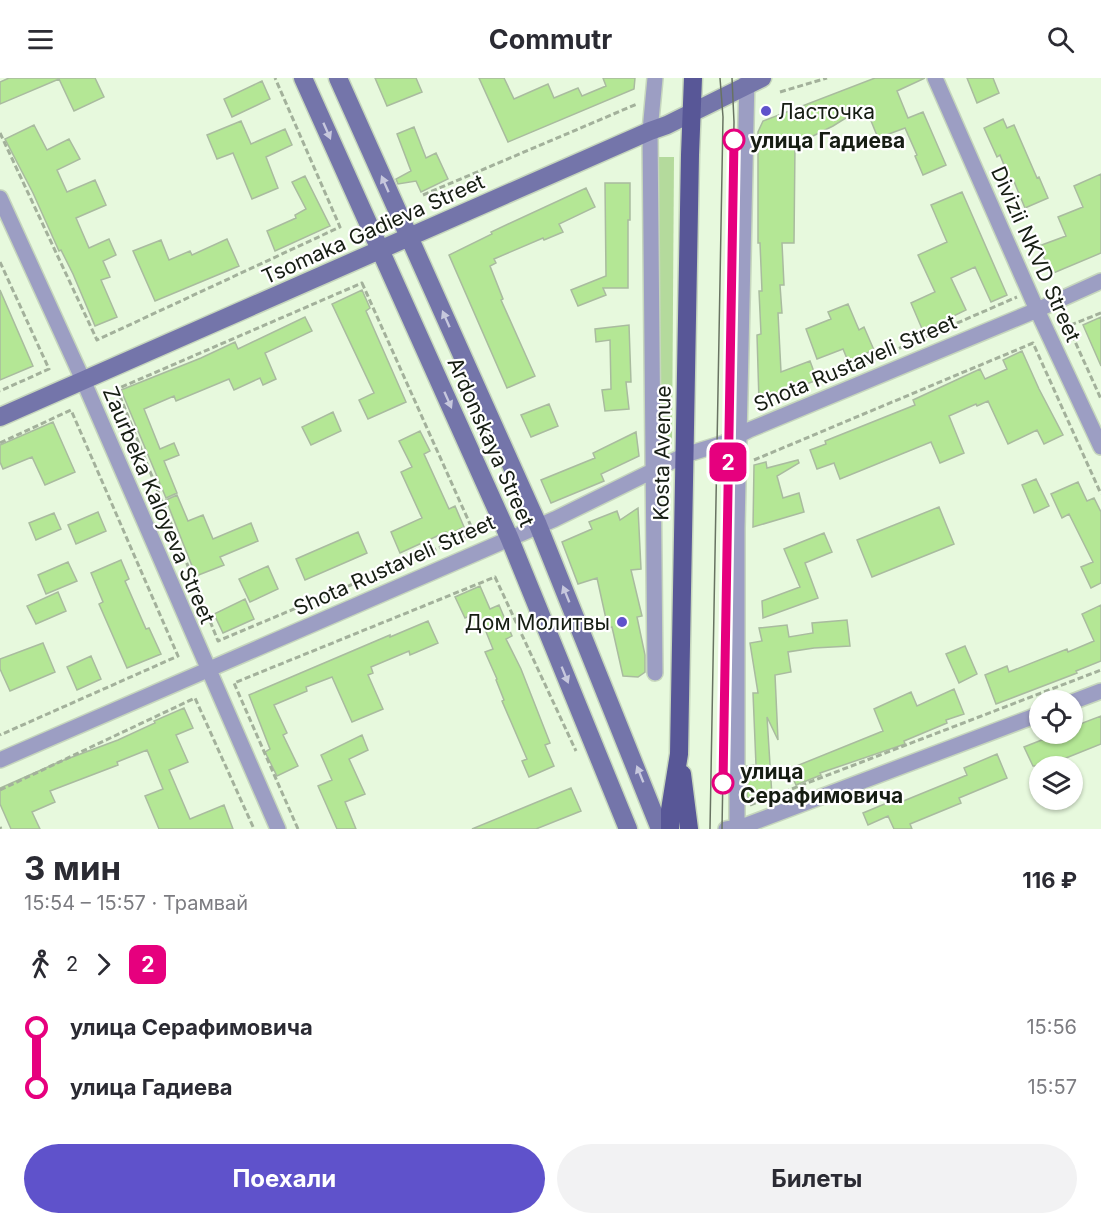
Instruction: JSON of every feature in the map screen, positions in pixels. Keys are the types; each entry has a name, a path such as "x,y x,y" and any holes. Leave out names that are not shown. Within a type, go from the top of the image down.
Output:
{"main road":[{"name":"Ardonskaya Street","path":"303,78 509,537 628,829"},
{"name":"Ardonskaya Street","path":"338,78 538,525 660,829"},
{"name":"Kosta Avenue","path":"689,829 679,754 689,166 693,78"},
{"name":"Tsomaka Gadieva Street","path":"0,417 693,114 752,80"},
{"path":"670,829 670,810 679,754"}],"street":[{"path":"655,78 650,131 655,673"},
{"name":"Divizii NKVD Street","path":"935,78 1037,310 1101,447"},
{"path":"752,80 737,528 733,829 1029,718"},
{"name":"Zaurbeka Kaloyeva Street","path":"0,198 83,380 278,829"},
{"name":"Shota Rustaveli Street","path":"0,760 538,525 685,456 724,443 749,430 1101,281"},
{"path":"1083,698 1101,691"}],"path":[{"path":"0,133 97,340 340,228 275,78"},
{"path":"780,92 827,78"},
{"path":"423,195 654,96"},
{"path":"0,262 49,369 0,391"},
{"path":"362,283 474,533 218,641 117,389 362,283"},
{"path":"826,380 1023,294"},
{"path":"1101,312 1068,326 1101,399"},
{"path":"748,463 1034,343 1101,494"},
{"path":"0,442 71,410 178,656 0,735"},
{"path":"298,829 234,683 495,577 579,757"},
{"path":"743,808 1101,670"},
{"path":"0,790 195,698 254,829"}],"green space":[{"path":"657,157 674,157 672,446 656,446"}],"building":[{"path":"9,78 95,78 104,97 74,111 59,79 0,104 0,82"},
{"path":"375,78 416,78 422,92 387,106"},
{"path":"479,78 504,78 514,99 548,84 554,98 578,88 582,96 606,86 603,78 635,78 634,89 508,142"},
{"path":"875,78 925,78 897,91 908,118 923,112 946,165 923,175 905,128 878,138 865,106 833,126 795,145 794,243 782,243 784,285 780,285 782,313 778,313 781,372 810,361 817,380 759,402 757,335 761,334 759,291 762,291 760,243 758,243 758,132 763,121"},
{"path":"967,78 993,78 999,93 977,103"},
{"path":"262,81 270,99 232,117 224,99"},
{"path":"1003,119 1007,128 1014,125 1048,198 1025,208 1013,179 1010,180 1000,155 997,157 984,128"},
{"path":"241,121 251,144 285,129 292,145 266,157 278,188 252,199 233,153 217,159 207,135"},
{"path":"34,125 47,150 69,139 80,159 57,170 67,192 95,180 106,205 76,218 89,248 109,239 116,255 103,261 110,277 101,280 117,317 95,326 73,274 61,250 59,251 5,139"},
{"path":"414,127 426,158 436,153 448,179 421,192 416,181 398,184 396,179 411,171 397,134"},
{"path":"1101,174 1101,253 1051,274 1039,246 1066,236 1058,217 1083,207 1074,186"},
{"path":"305,176 330,226 275,251 267,231 296,218 295,215 306,209 292,182"},
{"path":"605,183 630,183 628,288 603,288 606,295 578,306 571,290 606,276"},
{"path":"586,188 595,207 559,224 563,232 494,259 496,263 490,266 503,299 501,300 535,376 507,388 449,255 492,234 491,232"},
{"path":"962,192 1007,295 991,302 975,267 951,278 966,310 923,331 911,303 935,292 918,255 947,242 931,205"},
{"path":"227,239 239,266 155,301 133,251 161,240 169,260 190,251 192,255"},
{"path":"0,290 33,366 0,380"},
{"path":"362,290 370,308 366,311 406,402 368,419 359,400 374,393 332,304"},
{"path":"848,304 859,330 864,327 874,350 848,361 843,349 817,359 806,329 831,319 828,312"},
{"path":"305,317 312,331 265,353 276,379 263,385 260,378 234,390 229,379 176,401 174,396 144,409 160,449 174,443 179,455 164,461 177,493 166,498 121,390 235,342 238,349"},
{"path":"1101,317 1101,366 1083,325"},
{"path":"629,325 631,382 626,382 629,409 605,411 602,390 611,389 610,340 596,342 595,329"},
{"path":"1022,351 1063,435 1044,444 1037,430 1008,444 988,401 949,416 964,453 940,463 931,442 840,479 834,463 817,469 810,450 826,444 825,441 915,405 913,400 980,369 985,379 1007,369 1003,360"},
{"path":"549,404 558,426 531,437 521,415"},
{"path":"333,412 341,431 311,445 302,427"},
{"path":"53,422 75,472 45,485 32,457 3,469 0,462 0,445"},
{"path":"420,431 430,451 424,454 449,509 455,506 464,527 448,535 446,532 400,553 391,532 422,518 401,472 412,467 399,441"},
{"path":"636,432 639,456 601,474 604,481 551,503 541,480 595,458 593,453"},
{"path":"798,460 799,463 777,476 783,498 799,493 804,512 753,527 754,465 766,462 767,468"},
{"path":"1036,479 1049,506 1034,513 1022,485"},
{"path":"1078,482 1087,501 1094,498 1101,512 1101,583 1091,588 1081,567 1093,562 1069,514 1062,518 1051,494"},
{"path":"177,495 188,521 203,515 213,539 251,523 258,541 220,557 224,565 196,576 166,500"},
{"path":"939,507 954,544 872,577 857,540"},
{"path":"638,508 641,569 631,570 642,616 637,617 645,655 645,672 638,677 623,676 612,627 608,628 597,578 578,584 562,542 592,529 589,522 617,511 620,520"},
{"path":"98,512 106,531 76,544 68,525"},
{"path":"54,513 61,529 36,540 29,523"},
{"path":"358,532 367,553 305,580 296,559"},
{"path":"824,533 832,552 805,563 818,598 763,618 762,601 800,587 784,549"},
{"path":"121,560 129,579 125,581 146,629 149,628 161,654 127,668 99,604 103,602 91,573"},
{"path":"68,562 77,581 46,594 38,575"},
{"path":"268,566 278,589 250,602 239,579"},
{"path":"480,586 490,609 499,605 512,636 506,639 521,669 550,743 545,745 554,766 529,777 522,761 527,759 502,701 504,700 497,679 485,652 493,649 478,612 465,618 455,597"},
{"path":"58,592 66,611 36,624 27,606"},
{"path":"245,599 254,619 223,633 214,614"},
{"path":"1101,605 1101,661 1076,671 1077,673 996,704 985,675 1007,666 1009,672 1094,641 1082,614"},
{"path":"847,620 850,646 788,652 791,672 775,675 778,740 767,717 772,796 747,798 747,766 756,765 753,693 758,693 750,643 762,641 759,628 787,625 789,637 813,633 812,623"},
{"path":"428,621 438,643 410,655 409,651 371,667 373,673 368,675 383,709 352,722 332,677 306,687 307,691 274,705 287,733 283,735 298,766 277,776 265,752 270,749 249,695"},
{"path":"43,643 55,672 10,691 0,669 0,659"},
{"path":"965,646 977,674 959,683 946,654"},
{"path":"91,656 101,679 77,690 67,667"},
{"path":"954,689 964,714 946,720 947,723 904,741 905,744 820,773 821,775 796,785 789,769 883,731 874,709 911,692 917,706"},
{"path":"184,708 193,728 176,735 188,762 169,770 190,819 224,805 233,829 159,829 145,796 163,789 147,750 117,762 118,765 50,791 55,802 32,812 40,829 11,829 0,804 0,788 59,762 118,740"},
{"path":"1101,716 1101,744 1071,756 1029,758 1024,747 1032,744 1083,744 1083,723"},
{"path":"362,735 368,750 349,759 365,794 345,802 356,829 337,829 318,786 332,780 321,755"},
{"path":"997,754 1007,778 959,798 961,803 910,824 912,829 894,829 888,816 868,825 863,813 899,798 901,802 967,775 964,768"},
{"path":"571,788 581,811 536,829 472,829"}],"tram line":[{"path":"710,829 723,117 720,78"},
{"path":"722,829 734,122 732,78"},
{"name":"2","path":"723,783 734,140"}],"place":[{"name":"Ласточка","path":"766,111"},
{"name":"улица Гадиева","path":"734,140"},
{"name":"Дом Молитвы","path":"622,622"},
{"name":"улица Серафимовича","path":"723,783"}]}
